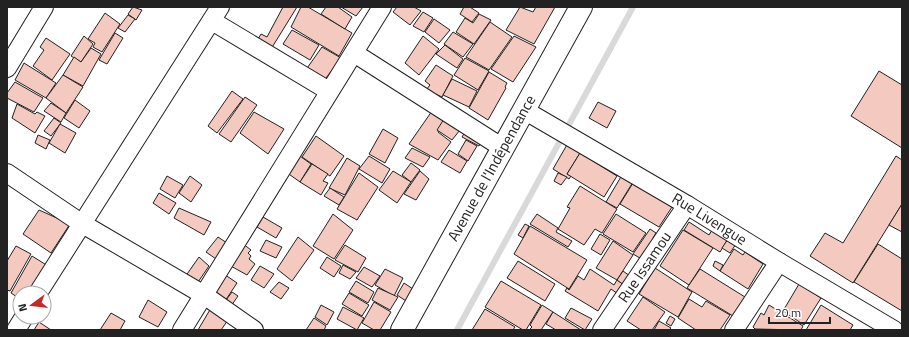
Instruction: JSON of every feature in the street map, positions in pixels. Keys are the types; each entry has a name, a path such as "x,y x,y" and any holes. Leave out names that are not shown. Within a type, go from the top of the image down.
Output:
{"street":[{"path":"7,68 44,7"},
{"path":"182,330 382,7"},
{"name":"Avenue de l'Indépendance","path":"402,330 581,7"},
{"path":"43,285 81,223 216,14 329,92"},
{"path":"354,53 503,148"},
{"name":"Rue Livengue","path":"524,110 687,205 883,327"},
{"path":"7,173 81,223 204,295 254,330"},
{"name":"Rue Issamou","path":"602,330 687,205"},
{"path":"734,330 779,262"}],"building":[{"path":"133,7 142,10 136,20 128,14"},
{"path":"283,7 297,7 271,49 258,39 261,34 267,37"},
{"path":"301,7 308,7 352,33 339,56 291,27"},
{"path":"326,7 338,7 352,17 345,29 321,14"},
{"path":"341,7 363,7 356,16"},
{"path":"397,7 414,7 421,11 410,25 393,12"},
{"path":"464,7 470,7 479,13 472,22 460,14"},
{"path":"520,7 533,12 536,7 555,7 534,44 506,30"},
{"path":"423,12 433,18 424,32 413,26"},
{"path":"105,13 120,24 102,52 93,47 95,43 88,39"},
{"path":"479,14 491,20 474,44 456,32 465,18 473,23"},
{"path":"128,15 135,19 125,32 118,28"},
{"path":"434,19 450,30 439,43 425,32"},
{"path":"490,22 512,37 489,70 466,57"},
{"path":"292,30 319,45 310,60 283,44"},
{"path":"453,32 473,44 463,57 444,44"},
{"path":"115,33 123,38 107,64 99,60"},
{"path":"84,36 93,44 81,62 71,56"},
{"path":"423,36 439,49 419,75 405,63"},
{"path":"514,36 536,47 513,82 491,69"},
{"path":"46,38 70,54 52,80 33,66 44,50 40,47"},
{"path":"445,45 463,59 457,68 436,54"},
{"path":"322,47 341,58 323,82 305,71"},
{"path":"91,48 101,54 83,86 63,75 74,57 81,62"},
{"path":"465,58 489,71 478,90 454,75"},
{"path":"24,63 56,83 46,98 15,80"},
{"path":"436,65 453,76 442,97 426,90 430,85 425,81"},
{"path":"879,71 902,85 902,148 851,116"},
{"path":"489,72 507,83 506,88 488,120 469,108"},
{"path":"63,75 83,87 66,113 46,98"},
{"path":"452,79 477,91 469,107 443,95"},
{"path":"15,82 43,98 34,112 7,98 7,93"},
{"path":"232,91 243,99 217,133 208,126"},
{"path":"245,97 257,105 231,142 219,134"},
{"path":"75,100 90,111 79,128 64,118"},
{"path":"598,102 616,111 607,128 589,118"},
{"path":"51,103 66,113 61,122 44,111"},
{"path":"17,104 35,114 37,112 45,116 35,133 12,118"},
{"path":"432,111 444,119 438,132 451,142 438,160 409,144"},
{"path":"254,112 284,129 268,154 240,133"},
{"path":"54,118 61,123 51,136 44,131"},
{"path":"444,119 460,130 452,140 437,130"},
{"path":"60,124 76,133 65,153 49,143"},
{"path":"468,127 485,135 479,146 462,137"},
{"path":"383,129 398,138 385,163 369,154"},
{"path":"38,135 50,140 46,149 35,143"},
{"path":"316,136 344,156 330,176 302,157"},
{"path":"466,140 477,146 468,161 458,154"},
{"path":"568,143 580,153 567,174 571,176 569,179 553,169"},
{"path":"412,148 430,157 423,167 405,158"},
{"path":"449,150 467,161 460,173 441,162"},
{"path":"580,153 617,176 604,197 567,174"},
{"path":"297,154 311,164 300,182 286,172"},
{"path":"369,156 390,169 382,183 359,169"},
{"path":"896,156 902,160 902,204 853,283 810,256 825,233 843,243"},
{"path":"347,158 360,166 345,195 329,188"},
{"path":"411,163 420,170 411,182 402,175"},
{"path":"312,164 328,174 323,181 328,183 321,195 300,182"},
{"path":"393,171 411,182 397,203 379,190"},
{"path":"420,171 429,179 416,200 404,194"},
{"path":"359,173 378,187 357,220 337,209"},
{"path":"558,173 567,177 561,185 554,181"},
{"path":"622,175 633,182 617,208 606,202"},
{"path":"167,176 183,185 175,198 160,189"},
{"path":"190,176 202,185 191,202 179,193"},
{"path":"633,183 672,207 659,227 620,204"},
{"path":"580,186 617,209 602,233 595,229 584,245 558,229 570,208 567,207"},
{"path":"330,188 344,197 339,205 324,196"},
{"path":"159,193 176,203 169,214 153,203"},
{"path":"902,204 902,232 889,225"},
{"path":"179,208 211,222 204,235 174,218"},
{"path":"39,210 70,224 51,253 23,234"},
{"path":"333,214 353,230 334,259 313,246"},
{"path":"537,214 558,228 556,232 572,241 568,247 530,224"},
{"path":"616,214 646,233 633,252 603,234"},
{"path":"263,217 282,228 276,238 257,227"},
{"path":"689,222 709,235 712,230 729,237 720,252 684,230"},
{"path":"525,224 529,226 523,238 518,235"},
{"path":"530,226 587,260 569,289 514,254"},
{"path":"650,229 656,233 653,238 657,241 645,261 633,254"},
{"path":"683,230 713,248 689,285 660,266"},
{"path":"600,234 610,240 601,255 591,249"},
{"path":"218,237 227,243 216,259 206,252"},
{"path":"298,237 314,250 292,281 277,269"},
{"path":"728,239 736,244 730,253 722,248"},
{"path":"266,240 282,247 276,258 260,251"},
{"path":"613,241 633,255 617,280 596,268"},
{"path":"242,243 251,250 248,253 251,256 249,259 255,264 247,275 229,265"},
{"path":"878,244 902,259 902,311 854,282"},
{"path":"345,245 366,258 358,272 335,260"},
{"path":"16,246 31,254 12,285 10,291 7,290 7,261"},
{"path":"734,249 743,255 745,252 763,264 748,289 720,271"},
{"path":"32,256 48,266 36,285 16,285"},
{"path":"199,257 209,266 196,285 185,277"},
{"path":"327,257 341,266 334,277 320,268"},
{"path":"518,261 555,284 545,301 507,278"},
{"path":"715,261 723,265 720,271 713,266"},
{"path":"343,265 356,272 350,279 339,273"},
{"path":"260,266 274,274 264,288 251,280"},
{"path":"364,267 380,276 372,287 356,278"},
{"path":"655,268 692,292 678,317 639,294"},
{"path":"385,269 403,278 394,296 375,285"},
{"path":"590,269 614,285 617,280 624,285 618,294 611,289 598,311 565,291 567,288 569,290 578,276 584,280"},
{"path":"700,269 745,297 733,316 687,288"},
{"path":"623,271 630,276 624,285 617,280"},
{"path":"224,274 237,283 223,304 210,295"},
{"path":"356,281 374,292 368,303 349,292"},
{"path":"501,281 541,305 526,330 523,330 485,307"},
{"path":"279,282 289,288 281,299 270,292"},
{"path":"404,283 413,289 406,301 397,295"},
{"path":"799,284 821,298 804,325 783,311"},
{"path":"378,288 398,297 390,310 372,300"},
{"path":"232,292 238,296 231,306 224,303"},
{"path":"349,293 369,305 362,316 342,304"},
{"path":"643,297 665,312 652,330 641,330 627,321"},
{"path":"689,299 702,307 706,301 730,315 720,330 696,330 678,318"},
{"path":"148,300 167,312 158,327 139,317"},
{"path":"374,302 391,312 380,330 374,330 362,323"},
{"path":"321,305 334,312 327,325 315,317"},
{"path":"542,305 553,312 541,330 529,330 532,327 530,325"},
{"path":"769,305 803,326 801,330 755,329 753,327 761,313 764,315"},
{"path":"821,305 853,325 850,330 806,330"},
{"path":"343,307 364,318 357,330 337,319"},
{"path":"211,308 228,320 221,330 198,330"},
{"path":"571,308 592,319 585,330 565,318"},
{"path":"485,309 515,327 513,330 472,330"},
{"path":"553,312 581,330 556,330 546,324"},
{"path":"111,313 125,321 120,330 100,330"},
{"path":"670,316 675,319 671,326 666,323"},
{"path":"314,318 326,326 324,330 306,330"},
{"path":"659,321 671,328 669,330 654,330"},
{"path":"37,325 44,325 51,330 34,330"}],"waterway":[{"path":"457,330 633,7"}]}
